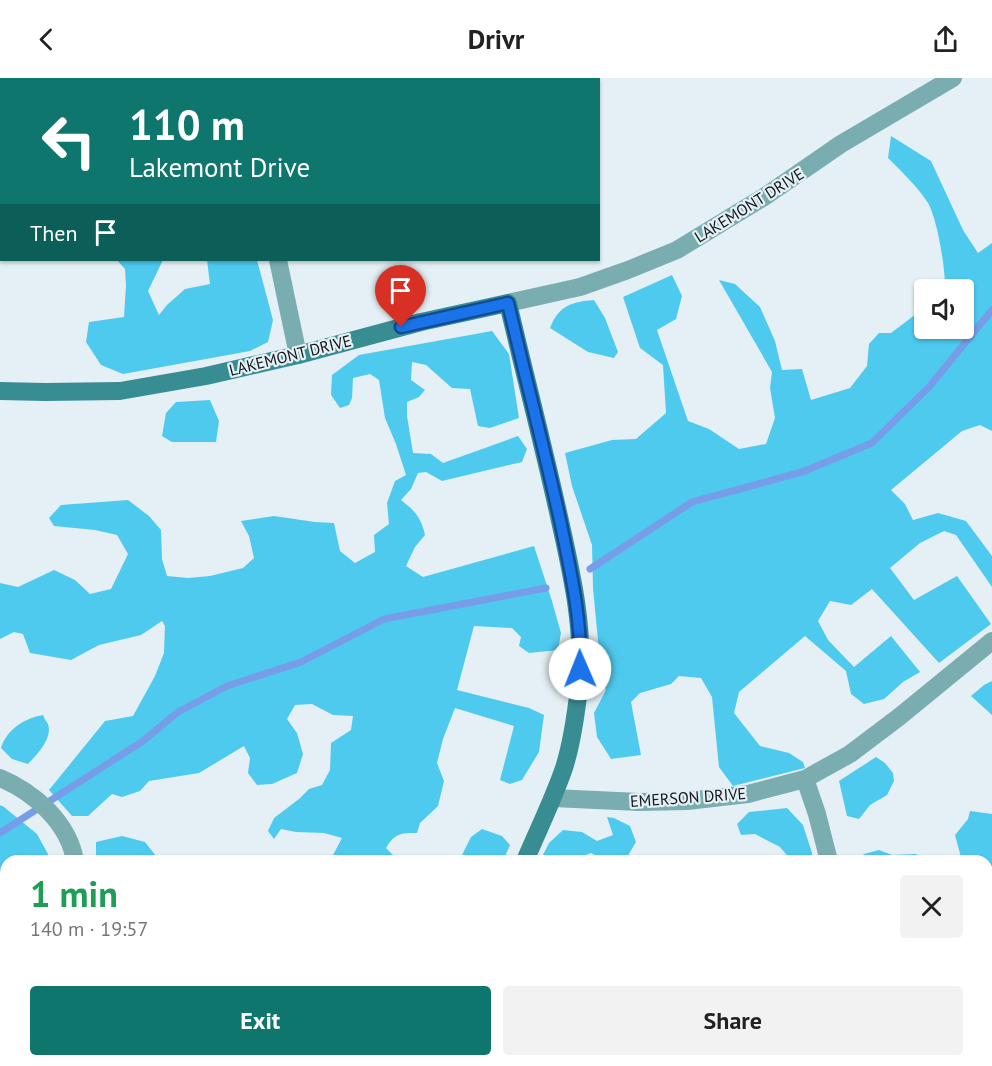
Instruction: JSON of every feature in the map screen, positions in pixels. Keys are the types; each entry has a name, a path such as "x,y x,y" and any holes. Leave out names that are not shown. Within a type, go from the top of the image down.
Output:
{"street":[{"name":"LAKEMONT DRIVE","path":"0,391 120,391 206,376 298,355 421,322 580,287 677,250 764,197 841,144 948,79"},
{"path":"278,261 298,355"},
{"path":"508,303 570,568 578,611 581,653 578,695 565,766 528,855"},
{"name":"EMERSON DRIVE","path":"553,798 639,802 687,801 748,794 805,779 850,754 992,641"},
{"path":"0,778 36,798 57,823 73,849 74,855"},
{"path":"805,779 827,855"}],"shaded area":[{"path":"891,136 931,161 963,230 978,253 992,243 992,431 980,425 962,431 891,490 905,504 913,520 938,513 966,521 992,556 992,587 956,535 944,531 920,543 890,568 914,600 957,576 991,624 939,663 872,589 851,605 830,601 818,621 828,640 854,667 891,636 920,672 903,682 884,699 864,704 851,694 846,671 805,636 739,692 734,713 760,746 789,753 803,762 805,768 733,786 719,767 712,697 701,678 679,676 671,684 640,693 631,702 641,755 611,759 597,737 594,713 606,690 599,651 593,588 592,545 572,486 565,453 612,440 636,439 666,413 663,365 640,348 623,297 672,275 682,296 676,319 657,330 688,421 709,429 739,449 766,444 775,418 770,388 772,372 719,280 735,284 760,307 775,341 782,370 802,369 811,400 850,388 867,366 869,344 879,333 891,333 914,316 914,339 974,339 974,279 945,279 940,243 928,203 888,158"},
{"path":"118,261 162,261 148,291 159,315 185,289 210,284 207,261 257,261 273,320 268,342 250,351 123,374 101,365 86,342 89,322 124,317 125,269"},
{"path":"594,300 605,318 618,352 614,358 588,352 550,328 558,314 567,306"},
{"path":"492,331 509,354 519,418 490,428 478,426 470,389 452,388 426,365 412,362 411,380 425,390 419,397 407,402 407,416 413,453 431,454 443,463 518,436 527,449 522,462 442,481 426,472 418,473 411,489 401,500 422,523 425,535 415,547 406,566 423,577 534,546 561,633 558,650 529,653 519,646 521,637 512,628 474,626 457,690 529,708 544,715 539,752 522,780 510,784 500,780 514,726 455,708 437,763 444,781 438,806 420,823 417,833 407,833 392,839 386,848 393,855 333,855 342,838 324,833 281,829 274,839 268,831 274,818 309,789 322,785 330,770 331,743 351,730 353,716 333,715 312,704 295,705 287,719 297,733 303,754 297,773 272,784 257,785 248,773 250,758 244,746 199,773 149,781 140,791 122,797 112,794 88,816 72,816 49,790 105,721 133,716 155,676 164,653 165,626 162,621 141,635 99,645 71,660 30,653 23,634 14,632 0,639 0,583 18,587 54,570 75,580 90,594 111,589 128,554 117,535 95,530 54,526 49,518 61,505 128,500 149,516 161,530 162,559 167,576 188,578 210,576 243,568 254,558 249,536 241,521 274,516 334,523 340,551 355,563 375,552 374,535 389,524 387,503 395,481 406,475 385,418 379,380 370,374 353,378 352,398 349,405 340,408 331,395 332,375 359,355"},
{"path":"210,400 219,421 216,442 172,442 162,436 166,413 176,402"},
{"path":"992,681 992,715 971,696"},
{"path":"43,715 49,729 40,751 28,764 12,759 1,748 8,735 23,722"},
{"path":"876,757 893,773 894,781 887,795 870,805 859,819 847,816 839,781"},
{"path":"0,805 37,834 48,855 0,855"},
{"path":"787,808 803,825 812,855 787,855 780,847 755,834 741,835 737,824 749,812"},
{"path":"970,811 992,814 992,855 960,855 955,835 968,819"},
{"path":"607,817 630,826 636,842 628,855 591,853 543,855 549,843 563,830 582,832 597,841 613,835"},
{"path":"482,829 502,836 510,845 506,855 462,855 471,837"},
{"path":"122,836 145,842 155,855 96,855 96,842"},
{"path":"879,850 892,855 863,855"}],"waterway":[{"path":"590,569 692,502 802,472 872,443 929,387 992,310"},
{"path":"0,833 143,741 178,712 227,686 301,662 384,619 546,588"}],"route":[{"path":"401,327 508,303 570,568 578,611 580,669"}]}
